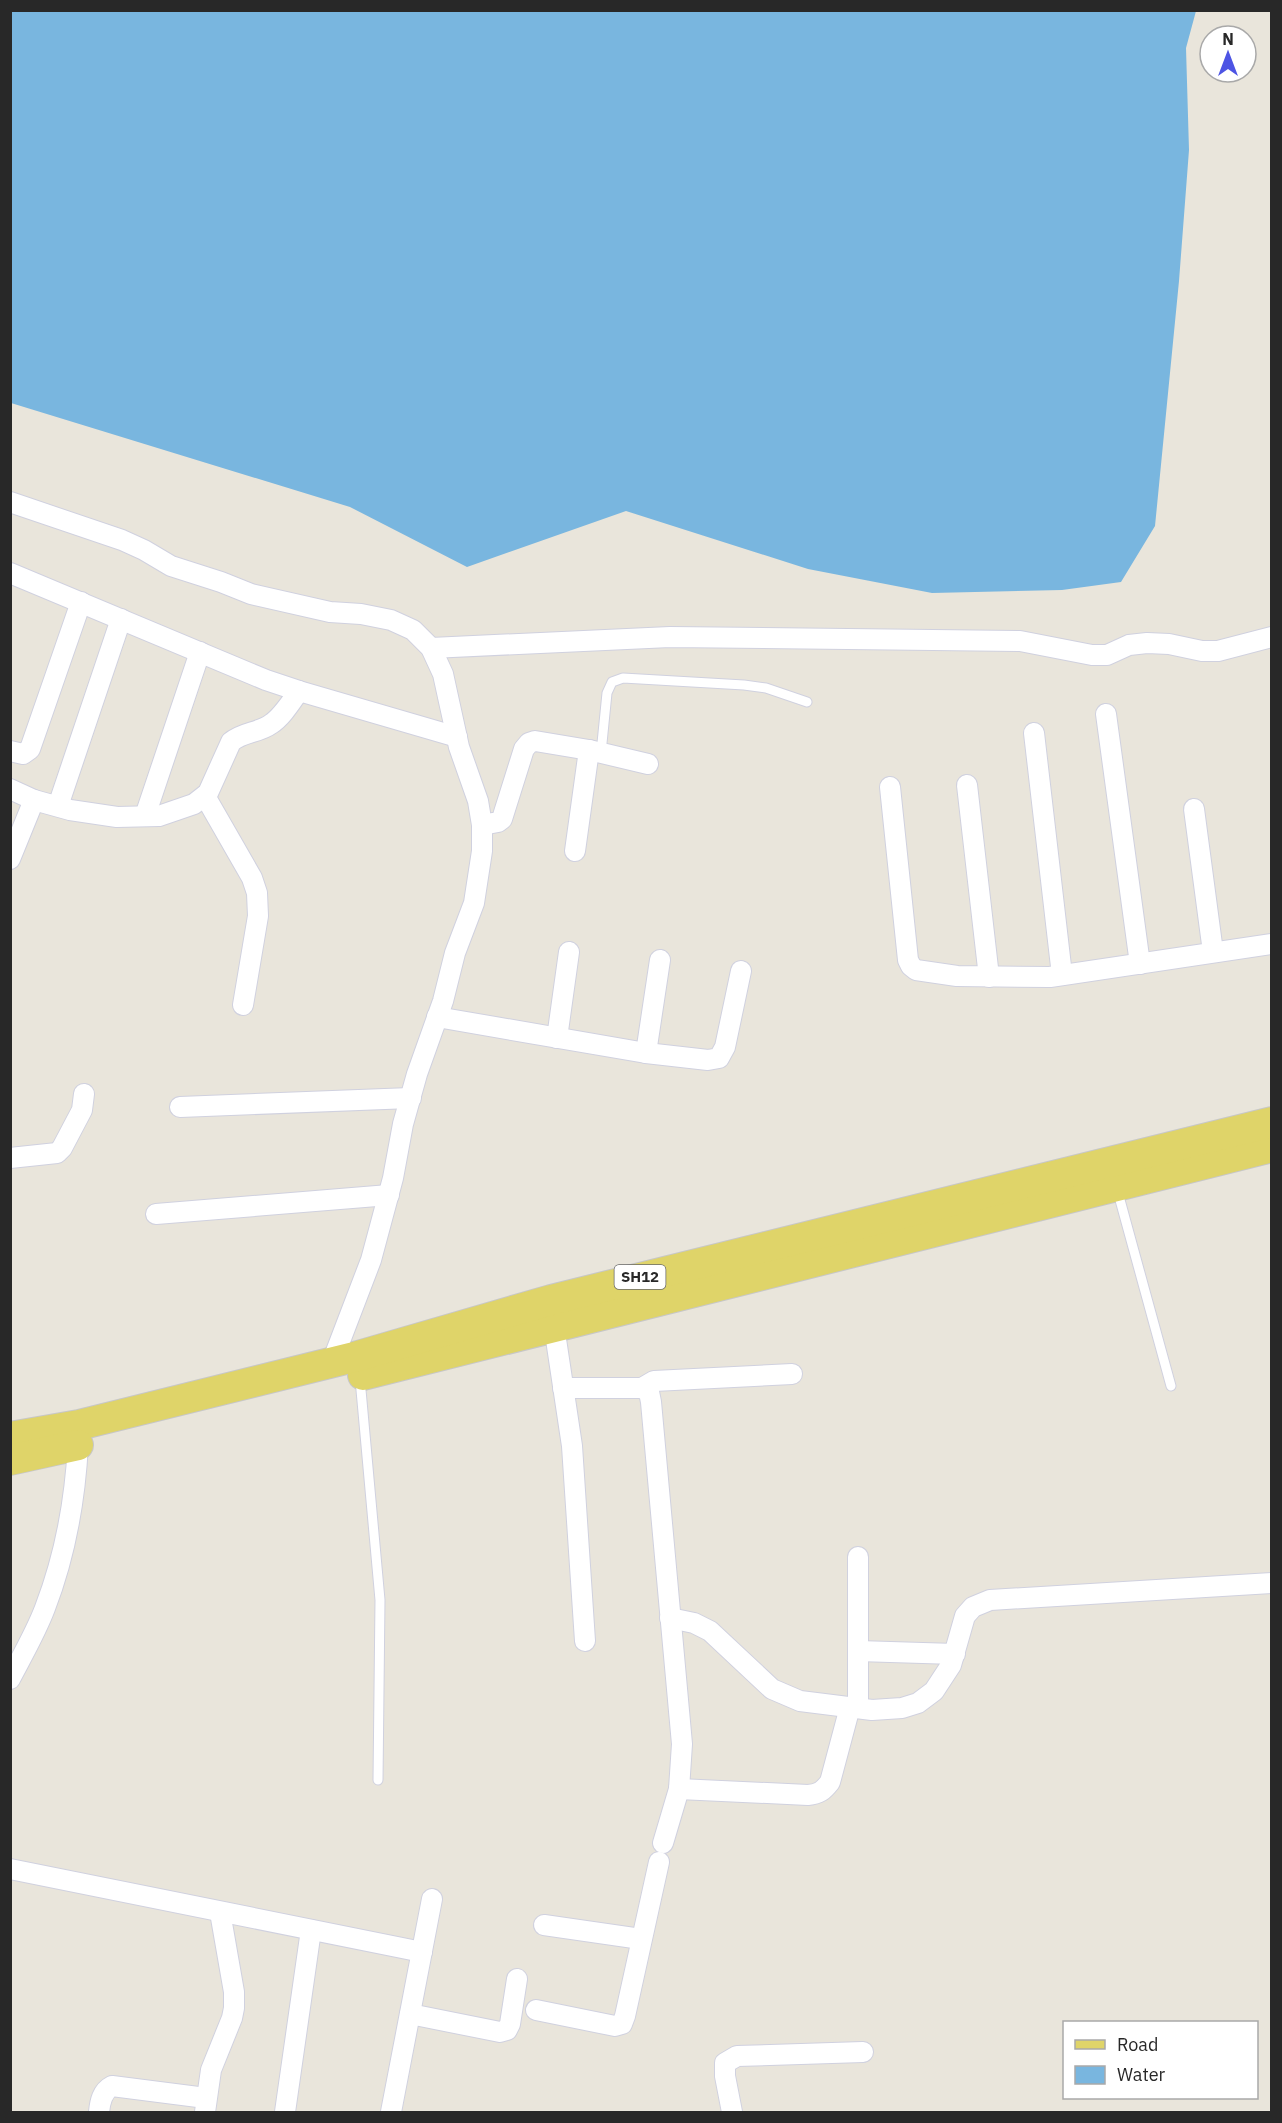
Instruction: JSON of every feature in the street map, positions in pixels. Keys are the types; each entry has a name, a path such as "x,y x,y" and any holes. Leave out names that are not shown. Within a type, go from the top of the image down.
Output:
{"main road":[{"name":"SH12","path":"10,1437 79,1425 332,1362 550,1299 1113,1174 1272,1122"},
{"path":"10,1460 360,1376 554,1326 1113,1174 1272,1147"}],"street":[{"path":"10,502 122,540 171,566 251,594 330,612 361,614 391,620 413,630 431,648 443,674 457,737 478,801 482,825 482,851 474,903 455,953 443,1001 417,1074 370,1260 332,1362"},
{"path":"10,573 299,691 457,737"},
{"path":"10,751 23,754 30,749 81,602"},
{"path":"58,806 122,619"},
{"path":"431,648 670,637 1020,641 1092,655 1107,655 1129,645 1147,643 1218,651 1272,637"},
{"path":"145,816 200,652"},
{"path":"10,789 34,800 117,817 159,816 194,804 205,796 214,784 231,742 237,737 272,724 299,691"},
{"path":"1106,714 1140,964"},
{"path":"1034,733 1062,975"},
{"path":"482,825 502,819 524,749 529,743 535,741 595,751 648,764"},
{"path":"575,851 595,751"},
{"path":"967,785 988,977"},
{"path":"890,787 908,960 916,970 957,976 1050,977 1272,944"},
{"path":"205,796 252,878 259,904 243,1005"},
{"path":"10,859 34,800"},
{"path":"1194,809 1213,952"},
{"path":"557,1038 569,952"},
{"path":"646,1053 660,960"},
{"path":"437,1017 646,1053 708,1060 720,1058 725,1047 741,971"},
{"path":"10,1158 57,1153 62,1148 82,1110 84,1094"},
{"path":"180,1107 411,1098"},
{"path":"156,1214 388,1195"},
{"path":"554,1326 572,1446 585,1641"},
{"path":"642,1388 654,1381 792,1374"},
{"path":"536,2010 615,2026 622,2024 661,1852 679,1789 682,1744 649,1392 642,1388 563,1388"},
{"path":"10,1679 45,1609 65,1546 76,1484 78,1445"},
{"path":"679,1789 808,1795 818,1794 824,1790 830,1782 854,1708 858,1651 858,1557"},
{"path":"670,1618 694,1623 710,1631 772,1689 800,1701 872,1710 902,1708 918,1703 934,1691 951,1665 965,1616 973,1607 990,1600 1272,1582"},
{"path":"858,1651 955,1654"},
{"path":"10,1869 422,1952"},
{"path":"391,2112 432,1899"},
{"path":"99,2112 103,2094 112,2086 206,2105 211,2070 234,2008 234,1992 220,1911"},
{"path":"544,1925 641,1939"},
{"path":"285,2112 311,1930"},
{"path":"410,2014 500,2031 507,2030 517,1979"},
{"path":"732,2112 725,2076 725,2063 737,2056 863,2052"}],"lane":[{"path":"595,751 607,693 612,682 623,678 744,685 766,688 807,702"},
{"path":"1113,1174 1171,1386"},
{"path":"360,1376 380,1600 378,1780"}],"water":[{"path":"11,10 1196,11 1186,48 1189,150 1179,281 1155,526 1121,582 1062,590 932,593 808,569 626,511 467,567 350,507 11,403"}]}
